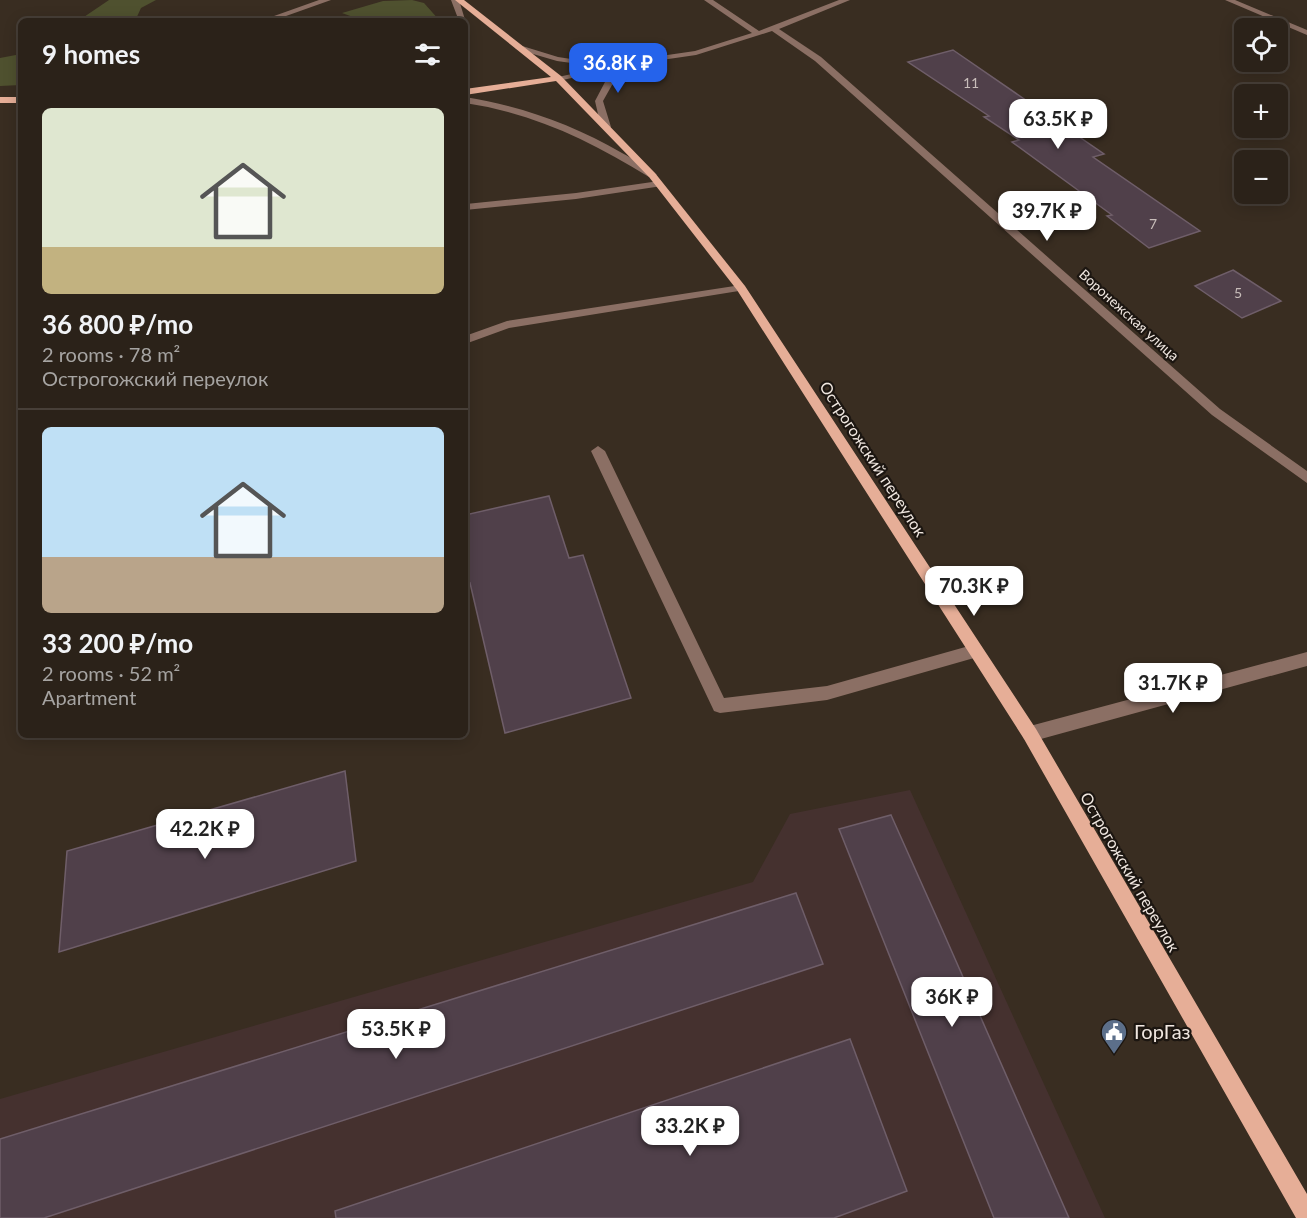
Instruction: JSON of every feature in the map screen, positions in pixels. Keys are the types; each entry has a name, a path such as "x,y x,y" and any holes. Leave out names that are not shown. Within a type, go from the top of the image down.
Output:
{"main road":[{"name":"Острогожский переулок","path":"457,0 558,78 656,180 741,288 1030,734 1307,1216"},
{"path":"468,92 558,78"},
{"path":"0,100 18,100"}],"street":[{"path":"273,18 327,0"},
{"path":"457,0 462,18"},
{"path":"708,0 758,34"},
{"path":"558,78 633,62 696,53 758,34 846,0"},
{"path":"1228,0 1307,33"},
{"name":"Воронежская улица","path":"773,28 818,59 1216,412 1307,478"},
{"path":"519,47 557,59 590,64 633,62"},
{"path":"606,127 599,101 608,84 633,62"},
{"path":"468,101 536,114 583,133 656,180"},
{"path":"468,207 576,196 656,180"},
{"path":"468,339 507,325 741,288"},
{"path":"598,451 720,706 827,693 976,651"},
{"path":"1030,734 1211,687 1307,658"}],"shaded area":[{"path":"910,790 1105,1218 0,1218 0,1099 753,882 790,814"}],"green space":[{"path":"109,0 156,0 141,8 136,18 82,18"},
{"path":"412,0 424,3 437,18 356,18 342,13 383,1"},
{"path":"18,55 18,85 0,86 0,58"}],"building":[{"path":"953,50 1104,154 1093,157 1200,231 1149,248 1107,216 1112,215 1012,142 1019,140 984,117 989,116 908,62"},
{"path":"1233,270 1281,301 1242,318 1195,286"},
{"path":"549,496 569,558 583,555 631,698 505,733 470,583 468,583 468,514"},
{"path":"345,771 356,861 59,952 67,851"},
{"path":"891,815 1069,1218 994,1218 839,829"},
{"path":"796,893 823,964 44,1218 0,1218 0,1139"},
{"path":"850,1039 907,1191 834,1218 336,1218 335,1211"}],"place":[{"name":"ГорГаз","path":"1114,1055"}]}
